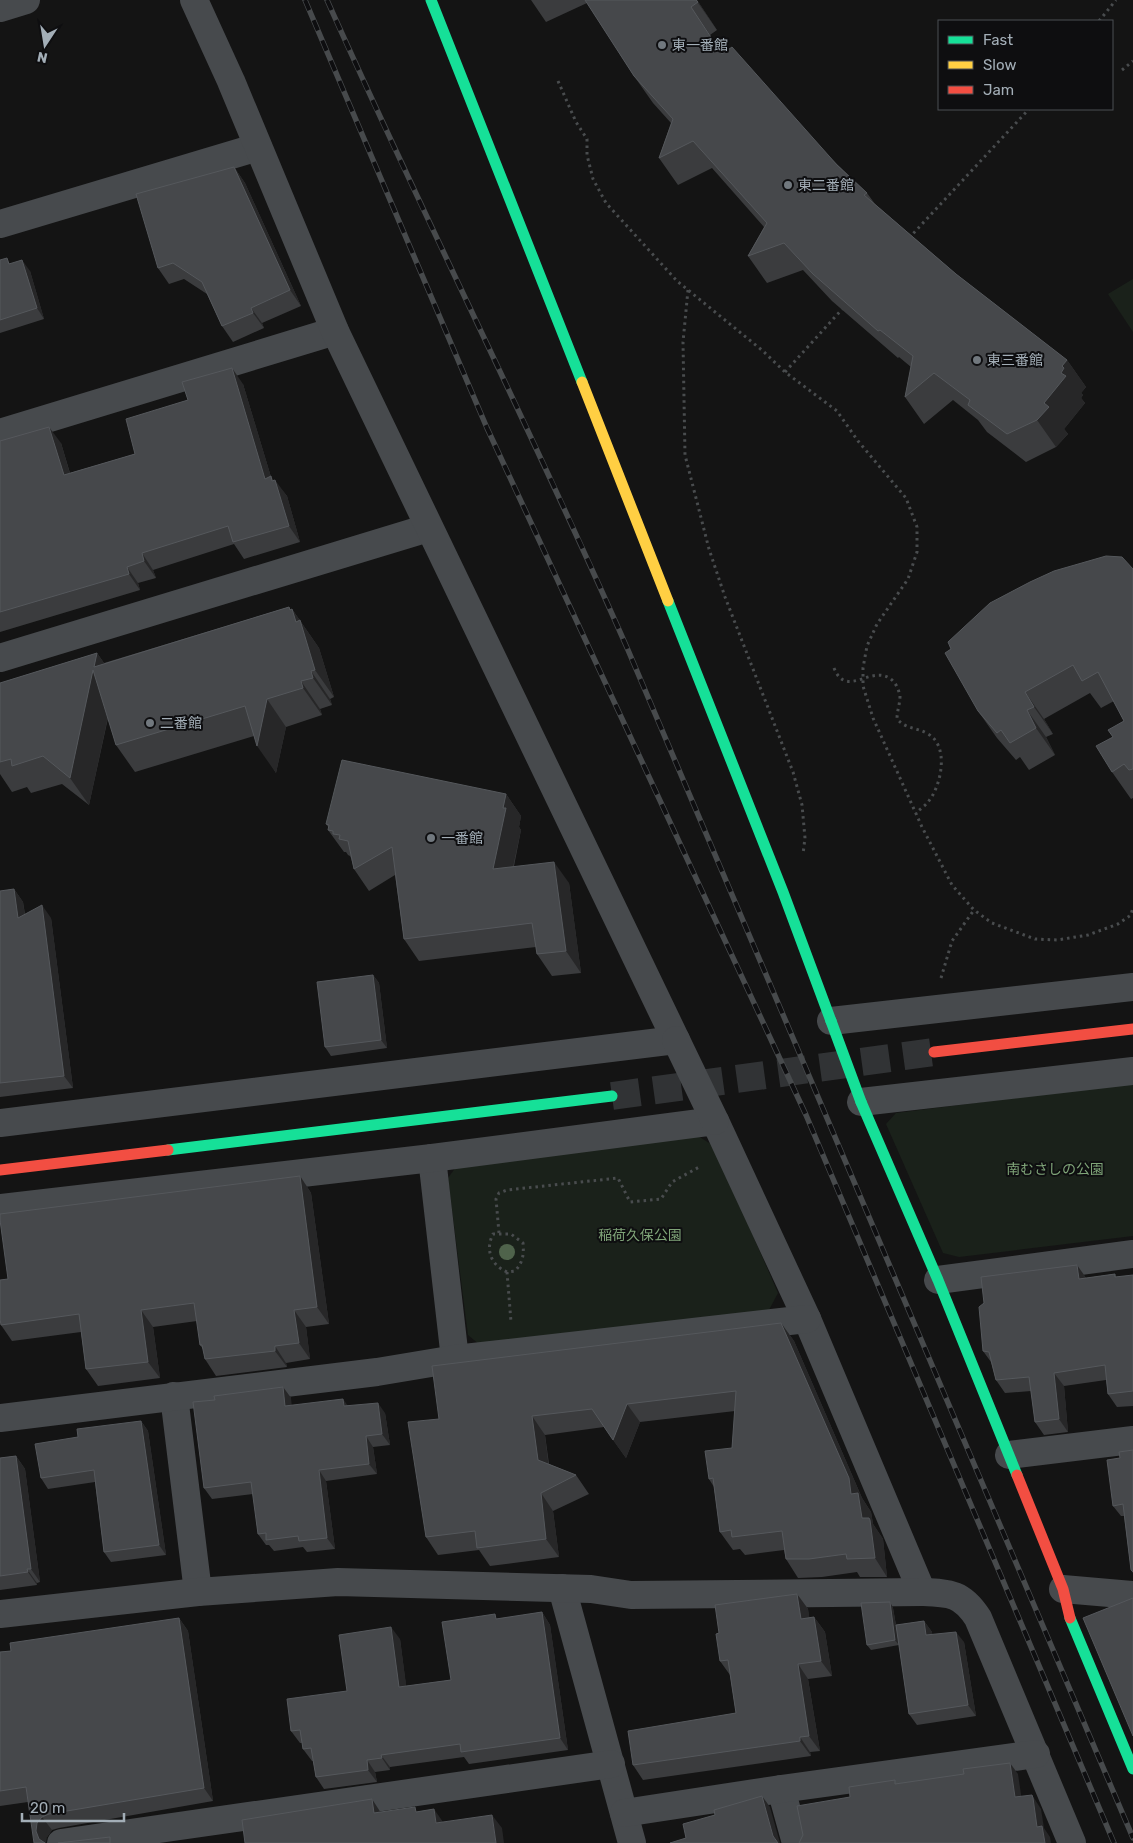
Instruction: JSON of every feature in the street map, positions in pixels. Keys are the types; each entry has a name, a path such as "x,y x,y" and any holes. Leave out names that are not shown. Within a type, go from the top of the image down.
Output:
{"street":[{"path":"0,8 26,0"},
{"path":"194,0 258,147 334,331 718,1126 807,1319 922,1592"},
{"path":"431,0 783,892 861,1102 938,1280 1063,1589 1073,1628 1133,1770"},
{"path":"0,224 258,147"},
{"path":"0,432 334,331"},
{"path":"0,658 428,528"},
{"path":"831,1021 1133,986"},
{"path":"934,1052 1133,1029"},
{"path":"0,1123 676,1040"},
{"path":"861,1102 1133,1071"},
{"path":"0,1170 612,1096"},
{"path":"0,1208 718,1126"},
{"path":"432,1158 455,1359"},
{"path":"938,1280 1133,1254"},
{"path":"0,1418 377,1372 455,1359 807,1319"},
{"path":"174,1396 198,1592"},
{"path":"1009,1455 1133,1440"},
{"path":"0,1614 198,1592 338,1582 591,1589 631,1595 922,1592 952,1594 963,1599 978,1618 1072,1843"},
{"path":"562,1588 632,1843"},
{"path":"1063,1589 1133,1595"},
{"path":"624,1814 781,1789 1036,1754"},
{"path":"62,1843 142,1838 611,1764"},
{"path":"781,1789 796,1843"}],"path":[{"path":"1100,20 1116,0"},
{"path":"1122,70 1133,61"},
{"path":"558,81 576,122 587,139 587,155 593,179 606,203 677,281 763,350 785,372 836,411 858,441 906,498 917,527 917,552 908,579 877,624 867,646 862,678 873,718 916,813 952,885 974,910 992,923 1035,939 1058,940 1088,934 1118,924 1131,914 1133,907"},
{"path":"902,245 1028,110"},
{"path":"688,290 683,342 685,455 704,531 725,597 780,738 802,805 805,838 801,867 783,892"},
{"path":"785,372 848,302"},
{"path":"834,668 839,678 843,681 851,682 878,675 889,678 898,688 900,696 897,719 904,726 929,734 940,750 939,780 928,802 916,813"},
{"path":"935,1010 942,970 952,941 974,910"},
{"path":"499,1232 496,1199 499,1193 518,1187 618,1178 630,1202 661,1199 672,1182 702,1166 704,1146 718,1126"},
{"path":"499,1232 511,1234 523,1244 524,1254 521,1264 515,1271 506,1272 496,1267 490,1250 490,1241 493,1234 499,1232"},
{"path":"506,1272 514,1353"}],"green space":[{"path":"1133,279 1133,332 1108,294"},
{"name":"南むさしの公園","path":"1133,1083 1133,1236 959,1257 943,1253 886,1124 896,1113"},
{"name":"稲荷久保公園","path":"698,1136 714,1146 778,1293 769,1310 480,1345 468,1335 448,1178 456,1167"}],"building":[{"path":"585,0 696,0 698,2 691,7 722,54 732,47 837,165 867,193 864,195 956,274 1067,360 1062,366 1064,368 1061,373 1066,376 1044,403 1049,407 1037,420 1007,434 968,405 970,400 934,373 905,397 913,356 880,330 878,331 813,274 784,243 748,256 767,223 693,141 659,158 673,119 634,76"},
{"path":"234,167 290,290 251,308 253,313 222,326 202,282 173,263 158,268 136,194"},
{"path":"7,258 9,264 22,260 37,308 0,320 0,260"},
{"path":"232,368 265,479 271,476 272,481 275,480 289,526 233,542 228,526 142,553 144,561 127,567 129,574 0,612 0,441 49,427 64,475 135,454 126,419 188,400 182,382"},
{"path":"1106,556 1122,557 1133,569 1133,769 1129,770 1124,764 1112,772 1096,746 1113,737 1108,730 1124,721 1098,672 1082,681 1073,665 1025,692 1034,707 1027,710 1036,728 1010,743 1001,730 997,733 978,711 945,653 951,649 948,642 990,603 1054,571"},
{"path":"289,607 290,610 292,609 296,622 300,620 315,670 311,671 313,678 301,681 303,688 267,699 257,746 245,706 116,745 93,670 70,778 43,756 12,766 11,759 0,762 0,683 97,653 94,667"},
{"path":"342,760 506,794 503,808 506,808 493,869 554,862 566,951 537,954 532,923 404,939 392,847 354,869 348,841 339,839 340,835 333,834 333,831 328,830 329,825 326,824"},
{"path":"14,889 18,918 42,905 64,1076 0,1083 0,891"},
{"path":"373,975 381,1040 325,1047 317,982"},
{"path":"300,1176 317,1307 294,1310 299,1343 275,1346 275,1351 205,1359 202,1345 200,1345 194,1303 141,1310 148,1362 86,1369 79,1314 1,1325 0,1280 8,1279 0,1214"},
{"path":"1077,1265 1079,1279 1115,1274 1115,1277 1133,1275 1133,1391 1108,1394 1105,1365 1054,1373 1059,1419 1035,1422 1029,1377 996,1380 989,1352 983,1351 979,1307 984,1303 981,1277"},
{"path":"781,1323 849,1478 851,1494 858,1493 862,1518 869,1518 870,1520 875,1558 847,1559 846,1554 809,1559 786,1559 782,1531 732,1537 731,1530 720,1532 713,1478 709,1479 705,1451 732,1448 736,1391 627,1404 613,1440 592,1409 532,1416 538,1460 576,1475 541,1493 546,1539 477,1548 475,1531 426,1537 408,1422 439,1419 432,1366"},
{"path":"283,1387 285,1406 343,1399 344,1406 378,1403 382,1434 366,1436 369,1464 319,1470 327,1538 299,1541 298,1536 266,1540 266,1533 258,1534 251,1482 204,1488 193,1402 215,1400 214,1396"},
{"path":"141,1421 159,1545 104,1552 94,1470 41,1478 35,1444 78,1437 77,1429"},
{"path":"1133,1450 1133,1572 1131,1570 1123,1504 1113,1506 1107,1460 1120,1458 1119,1452"},
{"path":"16,1456 31,1569 27,1569 28,1572 0,1576 0,1458"},
{"path":"797,1594 801,1619 814,1617 821,1661 798,1664 809,1736 800,1737 800,1741 633,1765 628,1731 736,1713 728,1660 720,1661 716,1634 719,1633 715,1605"},
{"path":"1133,1598 1133,1736 1083,1618"},
{"path":"890,1602 895,1640 867,1645 861,1603"},
{"path":"542,1612 560,1738 461,1752 460,1744 381,1755 382,1758 367,1760 368,1770 316,1777 311,1748 303,1749 300,1730 291,1731 287,1699 347,1691 339,1635 391,1627 399,1687 451,1680 442,1622 495,1614 496,1619"},
{"path":"179,1618 204,1788 49,1814 42,1817 37,1823 36,1831 39,1839 45,1843 34,1843 26,1787 0,1791 0,1652 11,1651 10,1643"},
{"path":"924,1621 926,1635 956,1632 968,1705 909,1714 896,1625"},
{"path":"1010,1763 1015,1797 1032,1795 1037,1827 1042,1826 1045,1843 799,1843 803,1835 797,1806 850,1797 849,1787 895,1780 895,1784 964,1774 963,1769"},
{"path":"762,1796 773,1836 778,1843 670,1843 686,1838 683,1824 715,1815 714,1810"},
{"path":"372,1799 374,1813 415,1807 416,1812 434,1809 436,1823 492,1815 496,1843 245,1843 242,1820"},
{"path":"110,1837 110,1843 58,1843"}],"tunnel":[{"path":"612,1096 934,1052"}],"railway":[{"path":"305,0 487,428 806,1115 1114,1843"},
{"path":"327,0 628,650 1133,1838"}],"traffic: fast":[{"path":"431,0 582,382"},
{"path":"668,601 783,892 831,1021"},
{"path":"831,1021 861,1102"},
{"path":"168,1150 612,1096"},
{"path":"861,1102 938,1280 1017,1475"},
{"path":"1070,1618 1133,1769"}],"traffic: slow":[{"path":"582,382 668,601"}],"traffic: jam":[{"path":"934,1052 1133,1029"},
{"path":"0,1170 168,1150"},
{"path":"1017,1475 1063,1589 1070,1618"}],"place":[{"name":"東一番館","path":"662,45"},
{"name":"東二番館","path":"788,185"},
{"name":"東三番館","path":"977,360"},
{"name":"二番館","path":"150,723"},
{"name":"一番館","path":"431,838"}]}
